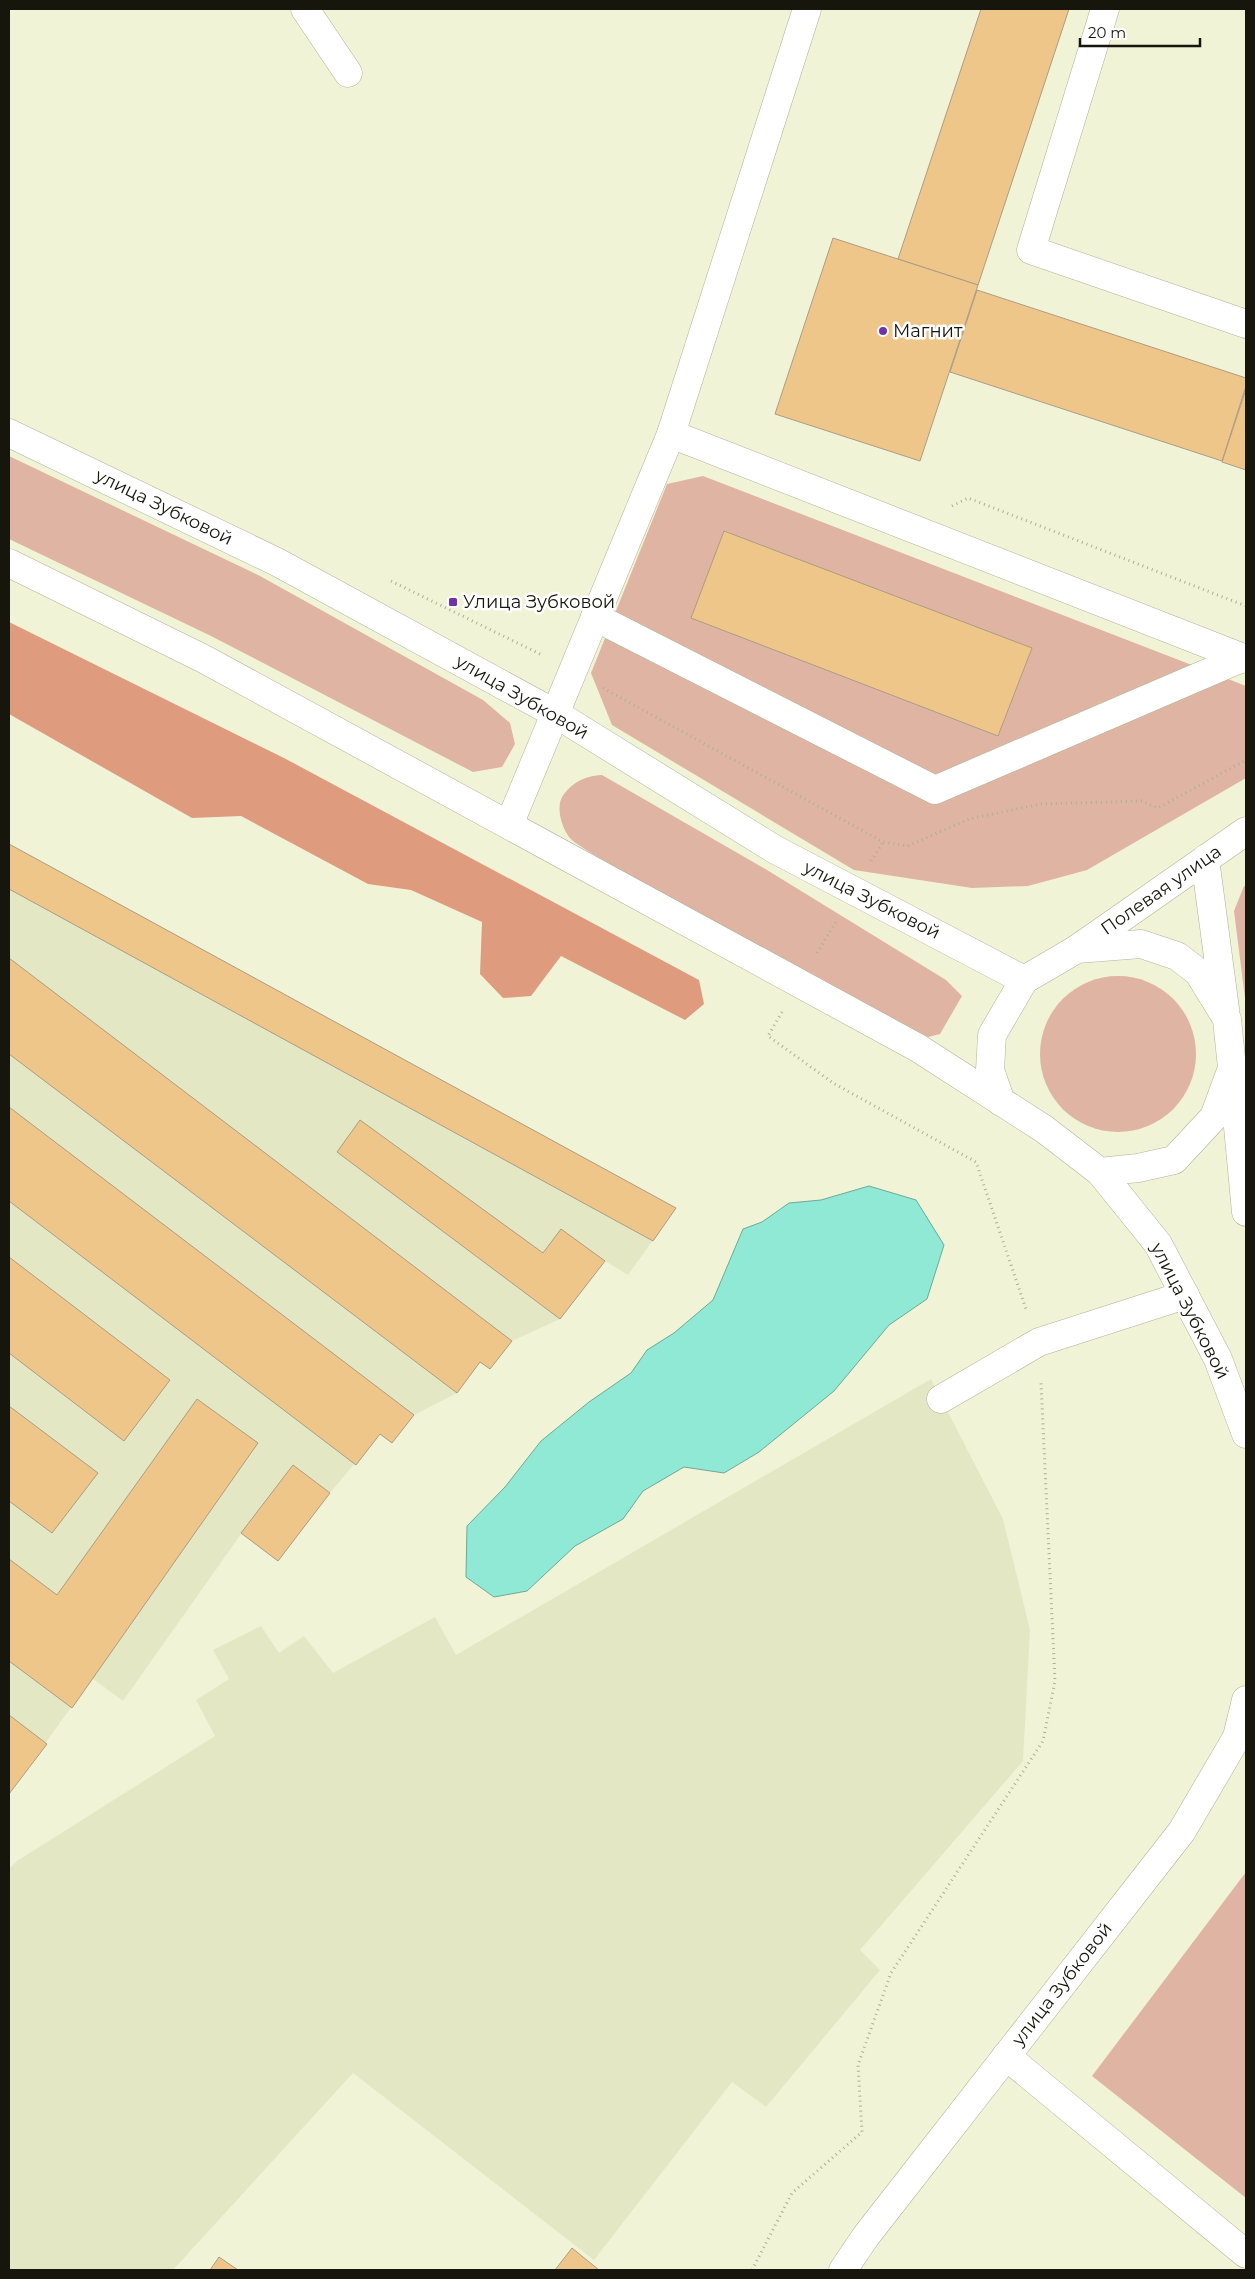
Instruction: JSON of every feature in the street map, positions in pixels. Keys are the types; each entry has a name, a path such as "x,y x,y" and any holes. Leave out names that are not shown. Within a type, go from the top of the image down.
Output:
{"main road":[{"path":"305,9 348,73"},
{"path":"509,825 671,434 807,9"},
{"path":"1105,9 1031,250 1246,324"},
{"name":"улица Зубковой","path":"9,432 278,562 556,714 774,849 1024,980"},
{"path":"671,434 1244,658"},
{"name":"улица Зубковой","path":"9,563 204,659 918,1048 1044,1129 1100,1172 1158,1244 1218,1359 1246,1434"},
{"path":"595,617 935,790 1244,658"},
{"name":"Полевая улица","path":"1077,949 1246,831"},
{"path":"1204,859 1227,1019 1246,1212"},
{"path":"1001,1102 990,1070 992,1035 1024,980 1077,949 1142,944 1177,956 1198,972 1227,1019"},
{"path":"1100,1172 1138,1168 1174,1160 1214,1117 1232,1068"},
{"path":"941,1399 1039,1342 1185,1295"},
{"name":"улица Зубковой","path":"1246,1700 1237,1737 1182,1831 1006,2056 1246,2254"},
{"path":"843,2270 866,2236 1006,2056"}],"path":[{"path":"909,528 968,498 1246,606"},
{"path":"752,2270 792,2193 862,2132 858,2065 891,1973 1043,1741 1055,1681 1039,1342 1006,1255 976,1162 834,1083 768,1036 883,842"}],"shaded area":[{"path":"9,456 260,576 483,700 510,723 515,744 502,767 473,772 211,636 9,539"},
{"path":"703,476 1246,686 1246,778 1087,870 1028,886 972,888 854,870 612,725 591,673 667,484"},
{"path":"9,622 284,758 699,980 704,1004 685,1020 561,956 531,996 503,998 480,974 482,922 411,890 368,884 241,816 192,818 9,714"},
{"path":"602,775 767,870 946,980 962,996 940,1034 928,1037 770,956 692,914 572,840 566,832 560,816 561,799 568,789 576,783 586,778"},
{"path":"9,844 676,1208 628,1275 605,1261 560,1319 512,1341 490,1369 480,1362 457,1393 414,1415 392,1443 379,1434 330,1493 278,1561 241,1534 123,1701 92,1678 9,1794"},
{"path":"1244,886 1246,886 1246,1006 1234,911"},
{"path":"1110,976 1126,976 1141,979 1155,985 1168,993 1179,1004 1193,1031 1196,1054 1195,1069 1187,1091 1179,1104 1168,1115 1141,1129 1126,1132 1110,1132 1095,1129 1081,1123 1068,1115 1057,1104 1043,1077 1040,1062 1040,1046 1043,1031 1049,1017 1057,1004 1068,993 1095,979"},
{"path":"931,1379 1003,1519 1030,1630 1023,1761 860,1950 880,1970 766,2107 732,2082 594,2260 353,2073 173,2270 9,2270 9,1869 17,1861 215,1736 196,1700 229,1679 213,1650 261,1626 279,1653 304,1636 333,1673 435,1617 456,1655"},
{"path":"1246,1872 1246,2198 1092,2076"}],"water":[{"path":"869,1186 916,1200 944,1245 927,1299 889,1325 834,1391 759,1452 724,1473 684,1467 643,1491 623,1519 575,1546 527,1591 494,1597 466,1577 467,1526 505,1487 541,1441 589,1402 631,1373 647,1350 674,1333 713,1300 743,1229 762,1222 789,1203 821,1200"}],"building":[{"path":"981,9 1069,9 978,285 898,259"},
{"name":"Магнит","path":"833,238 978,285 920,461 775,414"},
{"path":"977,290 1246,378 1246,386 1222,461 950,372"},
{"path":"1246,389 1246,470 1222,462"},
{"path":"724,531 1032,648 998,736 691,618"},
{"path":"9,844 676,1208 653,1241 9,889"},
{"path":"9,958 512,1341 490,1369 480,1362 457,1393 9,1054"},
{"path":"9,1107 414,1415 392,1443 380,1434 356,1465 9,1201"},
{"path":"360,1120 543,1253 561,1229 605,1261 560,1319 337,1152"},
{"path":"9,1257 170,1380 124,1441 9,1353"},
{"path":"197,1399 258,1443 72,1708 9,1661 9,1559 57,1595"},
{"path":"9,1406 98,1473 52,1533 9,1501"},
{"path":"293,1465 330,1493 278,1561 241,1533"},
{"path":"9,1715 47,1744 9,1794"},
{"path":"572,2248 599,2270 555,2270"},
{"path":"219,2257 238,2270 210,2270"}],"place":[{"name":"Магнит","path":"883,331"},
{"name":"Улица Зубковой","path":"453,602"}]}
